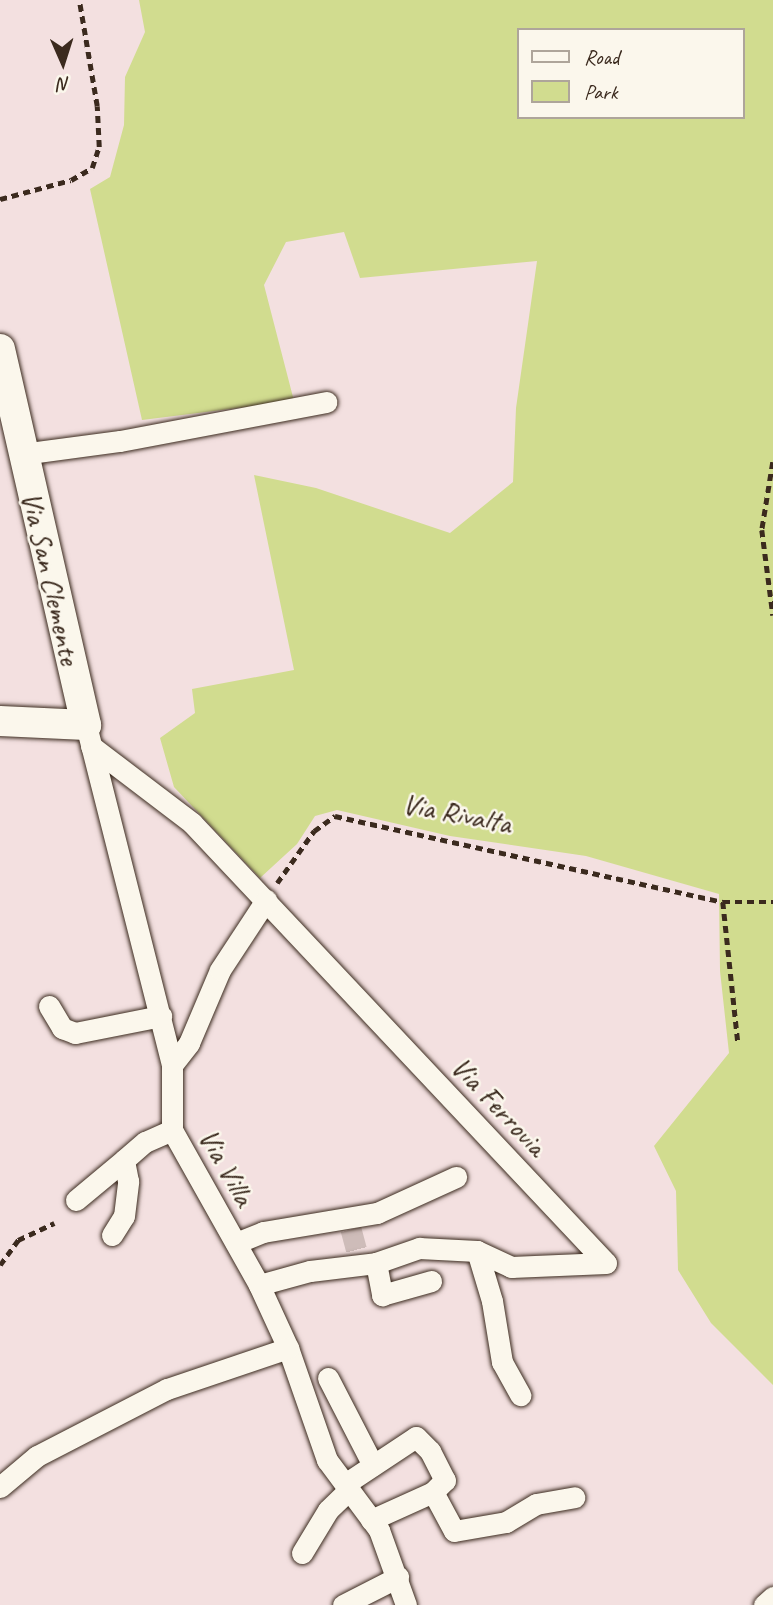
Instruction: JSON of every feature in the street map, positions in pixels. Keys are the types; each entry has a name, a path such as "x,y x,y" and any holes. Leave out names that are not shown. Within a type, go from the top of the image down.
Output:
{"street":[{"name":"Via San Clemente","path":"0,349 22,454 89,735"},
{"path":"22,454 120,441 326,402"},
{"path":"0,721 89,735"},
{"name":"Via Ferrovia","path":"89,735 192,823 606,1263 511,1267 477,1251 419,1248 260,1285"},
{"name":"Via Villa","path":"89,735 172,1065 172,1130 260,1285 288,1348 312,1427 327,1460 371,1520 398,1577 406,1605"},
{"path":"172,1065 189,1043 220,970 265,900"},
{"path":"49,1006 62,1028 75,1033 161,1016"},
{"path":"76,1200 145,1142 172,1130"},
{"path":"112,1235 124,1216 128,1181 124,1160"},
{"path":"236,1243 263,1232 350,1224 456,1177"},
{"path":"477,1251 492,1301 502,1362 520,1395"},
{"path":"365,1261 382,1294 431,1280"},
{"path":"0,1487 37,1455 167,1389 288,1348"},
{"path":"328,1378 373,1465"},
{"path":"302,1553 328,1510 347,1487 373,1465 416,1437 430,1451 445,1480 433,1492 371,1520"},
{"path":"433,1492 454,1531 469,1525 506,1522 536,1504 574,1497"},
{"path":"343,1605 398,1577"},
{"path":"764,1605 773,1597"}],"path":[{"path":"0,199 71,180 92,168 99,147 97,106 79,0"},
{"path":"773,462 762,530 773,615"},
{"name":"Via Rivalta","path":"265,900 314,831 335,816 723,902 773,902"},
{"path":"723,902 738,1043"},
{"path":"0,1265 18,1240 54,1223"}],"green space":[{"path":"139,0 773,0 773,1385 711,1323 678,1270 676,1191 654,1146 729,1053 720,971 719,894 586,856 450,836 337,810 315,816 297,844 260,878 174,787 160,738 195,713 192,689 294,670 254,475 316,488 450,533 513,482 516,408 537,261 360,278 344,232 286,242 264,285 294,401 142,420 90,189 110,177 124,125 125,77 145,32"}],"tunnel":[{"path":"351,1229 359,1258"}]}
